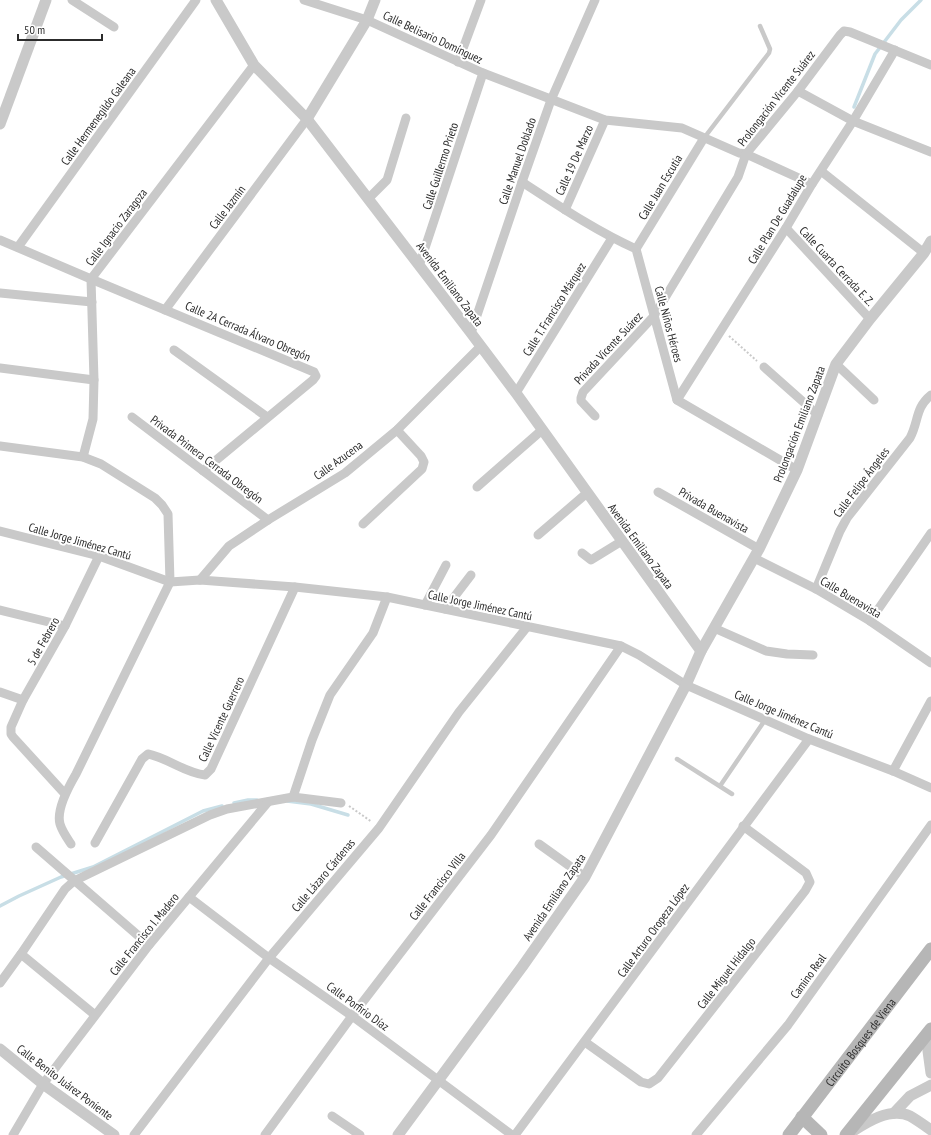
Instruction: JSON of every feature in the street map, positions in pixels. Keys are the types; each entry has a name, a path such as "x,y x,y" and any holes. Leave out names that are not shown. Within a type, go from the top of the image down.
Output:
{"main road":[{"name":"Circuito Bosques de Viena","path":"789,1135 931,949"},
{"path":"846,1135 931,1029"},
{"path":"802,1117 821,1135"}],"street":[{"path":"0,124 46,0"},
{"path":"72,0 114,27"},
{"name":"Calle Hermenegildo Galeana","path":"18,246 196,0"},
{"name":"Avenida Emiliano Zapata","path":"216,0 254,65 307,119 481,346 701,651 686,685 585,877 398,1135"},
{"name":"Calle Belisario Domínguez","path":"304,0 368,20 484,73 605,120 682,128 738,153 746,154 812,184"},
{"path":"307,119 368,20 375,0"},
{"path":"458,62 480,0"},
{"name":"Calle Manuel Doblado","path":"471,333 551,100 595,0"},
{"name":"Prolongación Vicente Suárez","path":"654,316 738,177 746,154 798,91 844,31 876,41 893,49"},
{"path":"893,49 931,65"},
{"name":"Calle Plan De Guadalupe","path":"677,400 853,121 893,49"},
{"name":"Calle Ignacio Zaragoza","path":"83,458 93,419 94,380 92,279 254,65"},
{"name":"Calle Guillermo Prieto","path":"419,266 484,73"},
{"path":"798,91 853,121 931,152"},
{"path":"368,199 387,180 406,118"},
{"name":"Calle Jazmín","path":"165,310 307,119"},
{"name":"Calle 19 De Marzo","path":"565,210 605,120"},
{"name":"Calle Juan Escutia","path":"636,249 704,138"},
{"path":"821,171 924,253"},
{"path":"522,182 612,238 636,249"},
{"name":"Calle Cuarta Cerrada E. Z.","path":"786,228 870,319"},
{"name":"Calle T. Francisco Márquez","path":"516,393 612,238"},
{"path":"0,240 18,246 165,310"},
{"name":"Prolongación Emiliano Zapata","path":"701,651 757,554 797,470 836,364 870,319 924,253 931,241"},
{"name":"Calle Niños Héroes","path":"636,249 677,400"},
{"path":"0,293 92,302"},
{"name":"Calle 2A Cerrada Álvaro Obregón","path":"165,310 314,372 316,376 203,471"},
{"name":"Privada Vicente Suárez","path":"595,416 581,401 583,392 654,316"},
{"name":"Calle Azucena","path":"200,580 229,546 268,520 345,473 397,430 481,346"},
{"path":"174,350 268,417"},
{"path":"836,364 874,400"},
{"path":"0,368 94,380"},
{"path":"764,368 818,414"},
{"name":"Calle Felipe Ángeles","path":"816,589 840,531 847,518 910,438 915,429 918,411 925,400 931,395"},
{"path":"677,400 797,470"},
{"name":"Privada Primera Cerrada Obregón","path":"132,417 268,520"},
{"path":"363,524 422,469 424,462 421,456 397,430"},
{"path":"477,487 542,430"},
{"path":"0,446 83,458 101,464 155,498 168,514 170,582 65,794 60,821 61,826 71,844"},
{"name":"Privada Buenavista","path":"658,492 757,554"},
{"path":"538,535 587,493"},
{"name":"Calle Jorge Jiménez Cantú","path":"0,530 99,556 170,582 200,580 295,587 387,597 621,646 639,655 686,685 809,739 893,771 931,788"},
{"path":"870,621 931,533"},
{"path":"582,553 591,560 622,541"},
{"name":"Calle Buenavista","path":"757,554 870,621 931,663"},
{"name":"5 de Febrero","path":"65,794 13,737 11,734 11,727 23,700 65,626 99,556"},
{"path":"426,605 446,565"},
{"path":"445,609 471,575"},
{"name":"Calle Vicente Guerrero","path":"95,843 142,759 148,754 156,756 196,774 205,775 211,769 295,587"},
{"path":"293,796 312,740 330,696 373,633 387,597"},
{"path":"0,610 65,626"},
{"name":"Calle Lázaro Cárdenas","path":"134,1135 269,958 379,828 459,712 528,627"},
{"path":"714,628 766,651 787,654 813,655"},
{"name":"Calle Francisco Villa","path":"265,1135 352,1016 491,835 621,646"},
{"path":"0,692 23,700"},
{"path":"893,771 931,701"},
{"name":"Calle Arturo Oropeza López","path":"514,1135 585,1042 809,739"},
{"path":"0,983 65,889 74,881 210,815 227,809 293,796 341,804"},
{"name":"Calle Francisco I. Madero","path":"13,1135 42,1084 149,945 268,802"},
{"name":"Camino Real","path":"696,1135 788,1025 931,825"},
{"name":"Calle Miguel Hidalgo","path":"585,1042 641,1082 649,1084 658,1078 806,891 810,882 806,873 744,826"},
{"path":"539,844 585,877"},
{"path":"36,847 149,945"},
{"name":"Calle Porfirio Díaz","path":"188,897 269,958 352,1016 514,1135"},
{"path":"21,954 95,1015"},
{"path":"931,1029 928,1051 931,1073"},
{"name":"Calle Benito Juárez Poniente","path":"0,1049 42,1084 114,1135"},
{"path":"846,1135 870,1121 894,1113 910,1096 931,1085"},
{"path":"894,1113 910,1116 931,1130"},
{"path":"332,1116 360,1135"}],"lane":[{"path":"704,138 769,53 769,46 760,26"},
{"path":"720,786 766,720"},
{"path":"678,759 732,794"}],"path":[{"path":"721,330 764,368"},
{"path":"341,804 355,809 379,828"}],"waterway":[{"path":"854,107 875,54 901,20 921,0"},
{"path":"234,803 257,800"},
{"path":"287,801 311,804 348,815"},
{"path":"0,906 61,877 93,867 203,811 222,806"}]}
